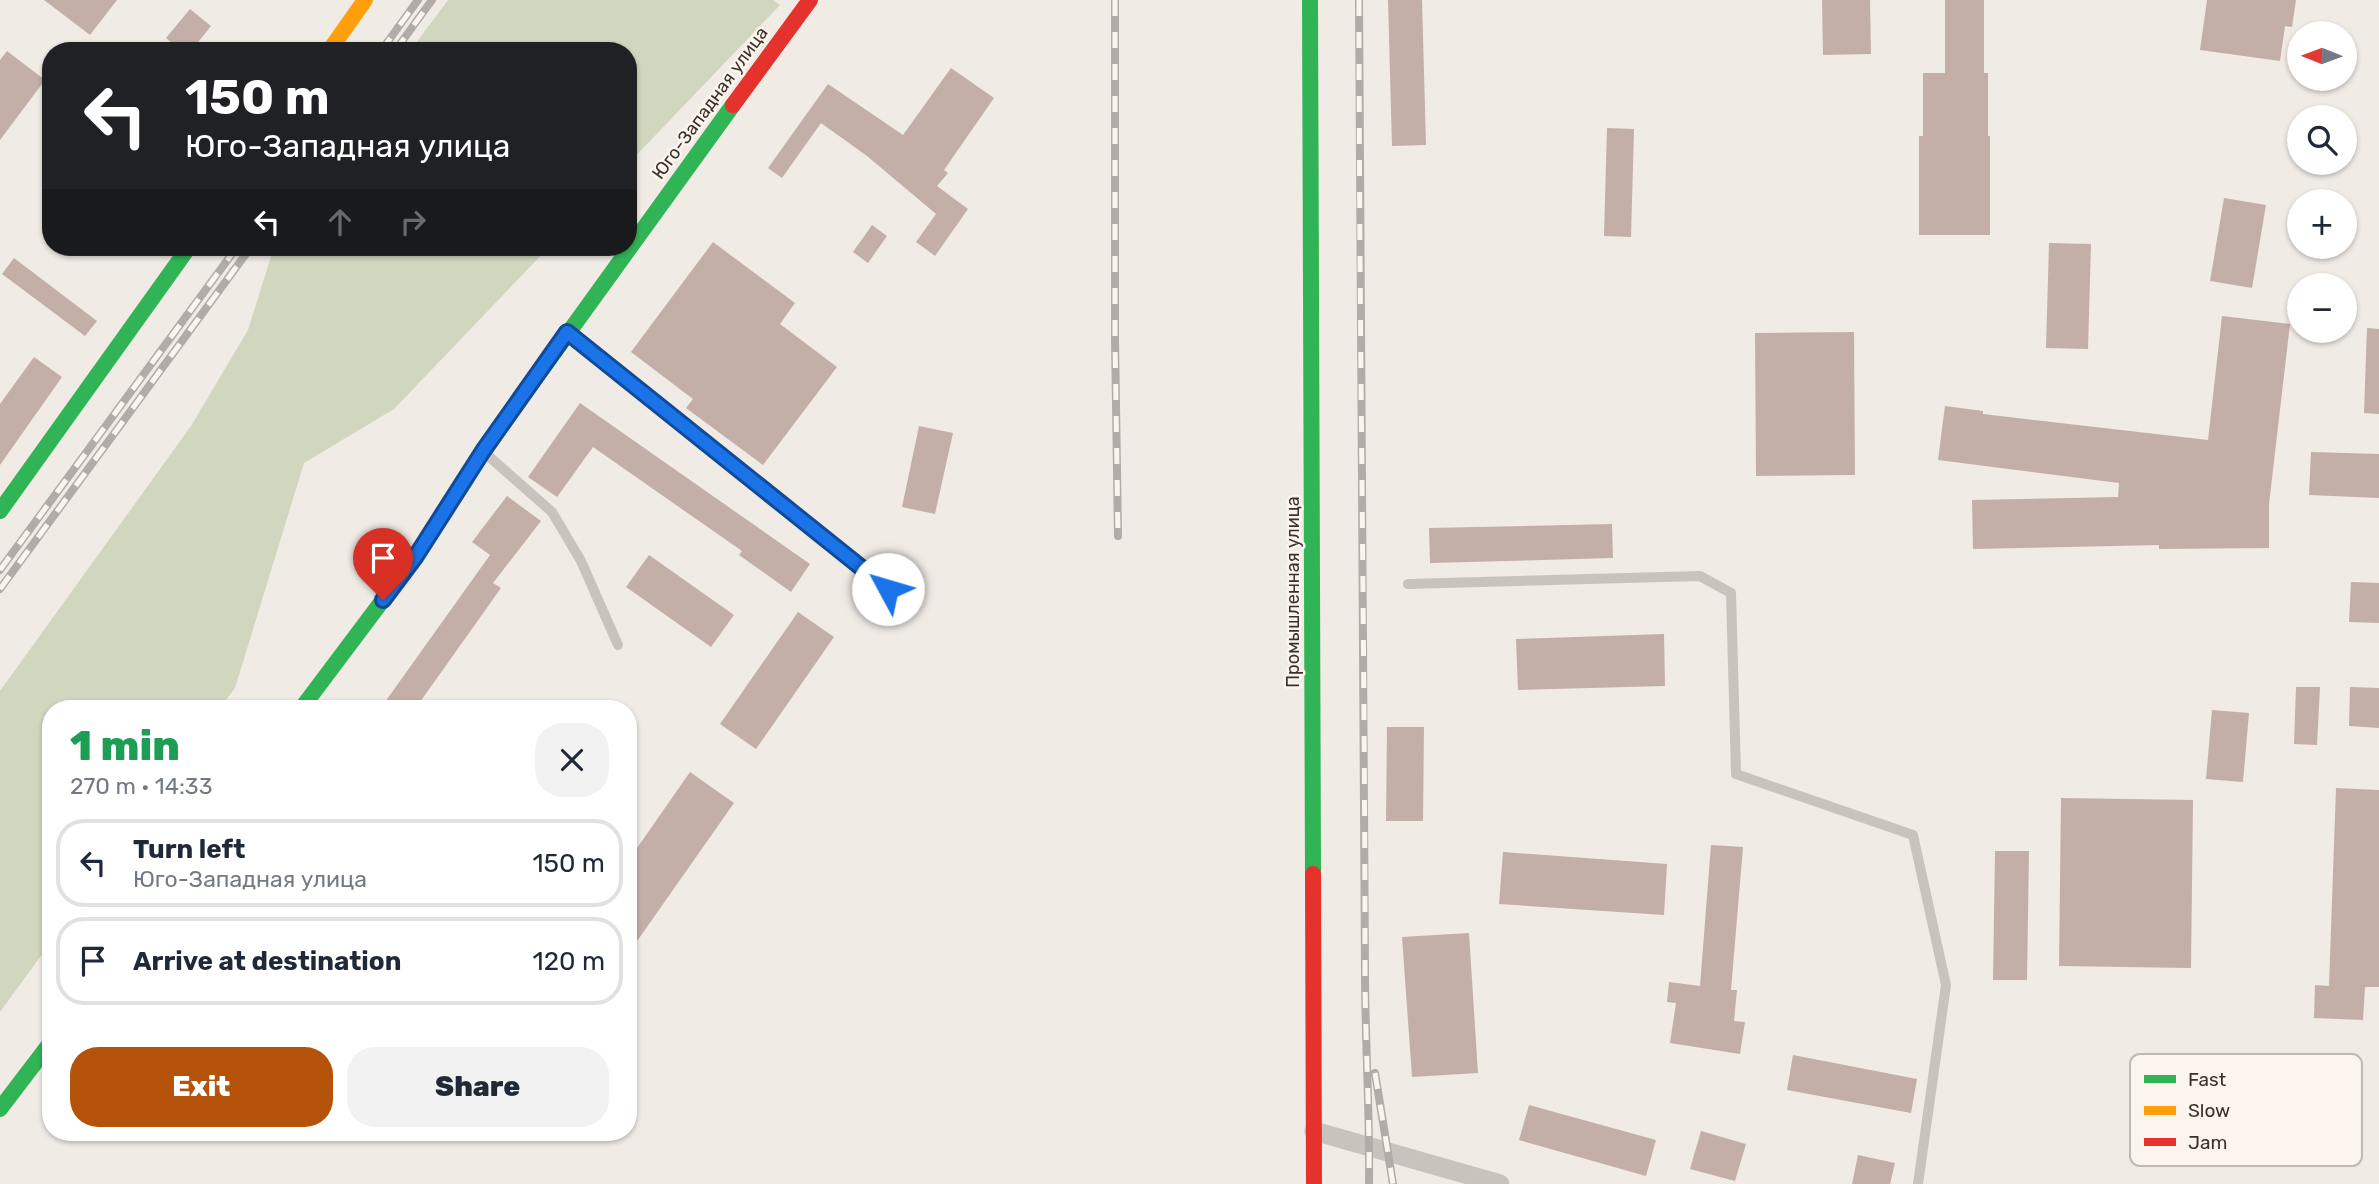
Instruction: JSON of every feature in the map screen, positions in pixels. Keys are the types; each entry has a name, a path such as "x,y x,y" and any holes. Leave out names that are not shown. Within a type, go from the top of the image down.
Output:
{"street":[{"path":"335,42 365,0"},
{"name":"Юго-Западная улица","path":"637,236 810,0"},
{"name":"Промышленная улица","path":"1310,0 1314,1184"},
{"path":"0,511 183,256"},
{"name":"Юго-Западная улица","path":"308,700 416,556 483,451 623,256"},
{"path":"0,1109 42,1054"},
{"path":"1314,1131 1500,1184"}],"lane":[{"path":"567,332 888,589"},
{"path":"483,451 552,512 581,561 618,645"},
{"path":"1408,584 1700,576 1731,593 1736,775 1913,835 1946,985 1918,1184"}],"green space":[{"path":"448,0 773,0 780,5 637,155 637,42 417,42"},
{"path":"271,256 540,256 394,409 304,463 235,688 226,700 42,700 42,954 0,1012 0,691 191,426 248,330"}],"building":[{"path":"44,0 117,0 90,35"},
{"path":"1388,0 1422,0 1426,145 1392,146"},
{"path":"1822,0 1870,0 1871,54 1823,55"},
{"path":"1945,0 1984,0 1984,73 1988,73 1990,136 1990,235 1919,235 1919,136 1923,136 1923,73 1945,73"},
{"path":"2207,0 2296,0 2293,21 2287,21 2285,26 2280,61 2200,50"},
{"path":"190,9 211,26 198,42 171,42 166,38"},
{"path":"7,51 42,78 42,84 0,140 0,60"},
{"path":"951,68 994,98 944,170 948,173 937,186 968,209 935,256 916,242 936,214 867,156 821,123 782,178 768,168 828,84 903,135"},
{"path":"1607,128 1634,129 1631,237 1604,236"},
{"path":"2224,198 2266,205 2252,288 2210,281"},
{"path":"872,225 887,236 868,263 853,252"},
{"path":"713,242 795,303 780,324 837,367 763,465 686,408 693,399 631,352"},
{"path":"2049,243 2091,244 2088,349 2046,348"},
{"path":"14,258 97,321 85,336 2,274"},
{"path":"2222,316 2287,324 2288,343 2269,504 2269,548 2159,549 2159,545 1973,549 1972,500 2118,497 2119,483 1938,460 1945,406 1983,411 1983,414 2208,440"},
{"path":"2367,328 2379,329 2379,414 2364,413"},
{"path":"1854,332 1855,475 1756,476 1755,333"},
{"path":"34,357 62,377 0,465 0,404"},
{"path":"580,403 810,564 791,592 739,555 742,551 593,447 557,497 528,477"},
{"path":"919,426 953,433 935,514 902,507"},
{"path":"2311,452 2379,454 2379,498 2309,495"},
{"path":"507,496 541,521 493,583 501,588 421,700 386,700 490,555 472,542"},
{"path":"1612,524 1613,558 1430,563 1429,528"},
{"path":"649,555 734,615 711,647 626,587"},
{"path":"2351,582 2379,583 2379,623 2349,622"},
{"path":"798,612 834,637 756,749 720,724"},
{"path":"1664,634 1665,686 1518,690 1516,639"},
{"path":"2296,687 2320,687 2317,745 2294,744"},
{"path":"2350,687 2379,688 2379,728 2349,726"},
{"path":"2212,710 2249,713 2243,782 2206,779"},
{"path":"1387,727 1424,727 1423,821 1386,821"},
{"path":"690,772 734,803 637,941 637,848"},
{"path":"2336,788 2379,790 2379,987 2365,987 2363,1020 2314,1018 2315,985 2329,986"},
{"path":"2061,798 2193,800 2191,968 2059,966"},
{"path":"1711,845 1743,847 1731,990 1737,990 1734,1021 1745,1022 1740,1054 1670,1043 1676,1003 1667,1002 1669,982 1700,986"},
{"path":"1995,851 2029,851 2027,980 1993,980"},
{"path":"1503,852 1667,864 1664,915 1499,904"},
{"path":"1469,933 1478,1073 1412,1077 1402,937"},
{"path":"1793,1055 1917,1079 1911,1113 1787,1090"},
{"path":"1529,1105 1656,1140 1646,1176 1519,1140"},
{"path":"1701,1131 1746,1144 1735,1181 1690,1169"},
{"path":"1858,1155 1895,1163 1890,1184 1852,1184"}],"railway":[{"path":"388,42 418,0"},
{"path":"402,42 432,0"},
{"path":"1115,0 1118,536"},
{"path":"1359,0 1365,997 1369,1184"},
{"path":"0,570 230,256"},
{"path":"0,589 244,256"},
{"path":"1375,1073 1393,1184"}],"traffic: fast":[{"path":"1310,0 1313,874"},
{"path":"637,238 733,105"},
{"path":"0,511 183,256"},
{"path":"308,700 416,556 483,451 624,256"},
{"path":"0,1109 42,1054"}],"traffic: slow":[{"path":"335,42 365,0"}],"traffic: jam":[{"path":"733,105 810,0"},
{"path":"1313,874 1314,1184"}],"route":[{"path":"383,600 416,556 483,451 567,332 888,589"}]}
